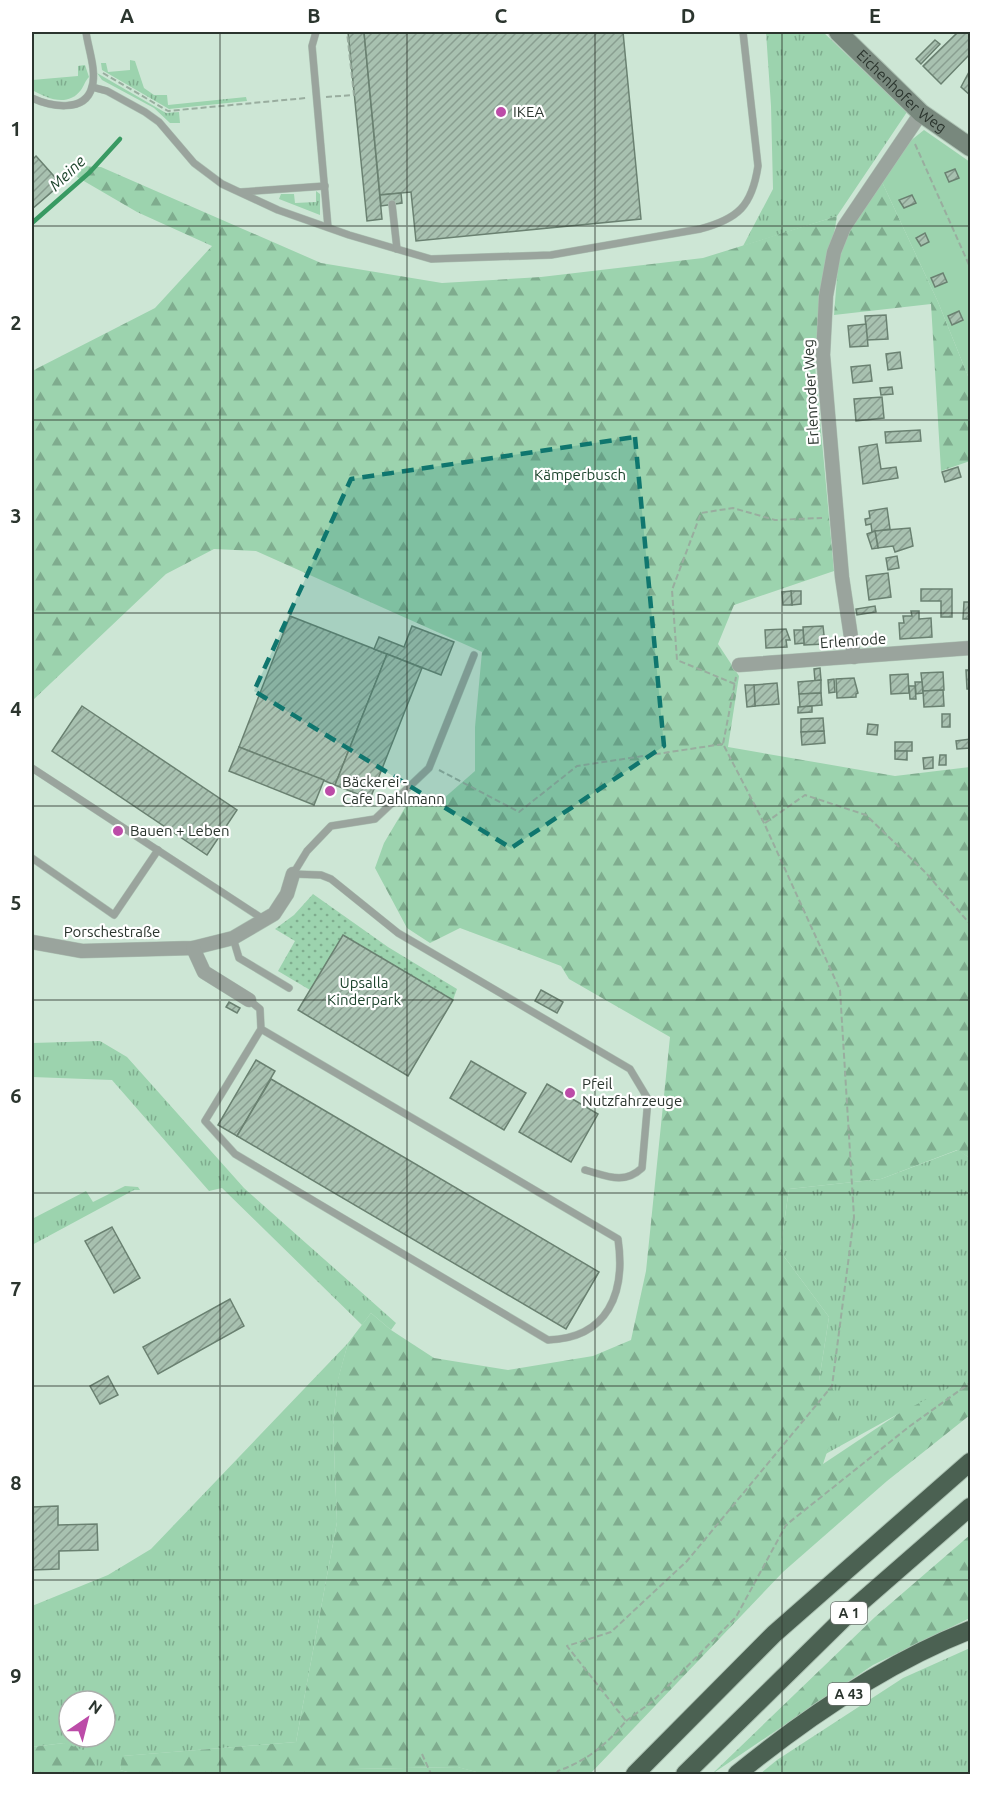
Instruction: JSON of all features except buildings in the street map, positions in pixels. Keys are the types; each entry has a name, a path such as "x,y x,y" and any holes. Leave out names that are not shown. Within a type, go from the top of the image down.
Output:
{"highway":[{"name":"A 1","path":"635,1774 774,1634 970,1462"},
{"name":"A 1","path":"685,1774 853,1610 970,1507"},
{"name":"A 43","path":"737,1774 776,1743 867,1682 970,1630"}],"street":[{"name":"Eichenhofer Weg","path":"837,32 921,113 970,147"},
{"name":"Erlenroder Weg","path":"854,657 837,517 823,355 826,296 834,252 844,227 921,113"},
{"name":"Erlenrode","path":"739,665 970,648"},
{"name":"Porschestraße","path":"32,942 82,951 193,948 233,938 274,914 287,894 293,874"},
{"path":"193,948 204,972 249,1000"}],"lane":[{"path":"32,98 62,106 71,106 83,100 92,87 92,70 86,32"},
{"path":"316,32 312,46 319,97 328,227"},
{"path":"92,87 107,91 146,112 159,122 194,163 222,184 278,210 431,259 552,255 700,229 722,223 736,214 755,186 758,166 743,32"},
{"path":"238,192 326,186"},
{"path":"392,204 397,249"},
{"path":"474,655 429,765 375,819 332,826 307,851 293,874 321,875 331,879 398,933 630,1069 648,1099 642,1168 632,1177 625,1178 585,1170"},
{"path":"32,768 265,921"},
{"path":"32,858 114,915 158,850"},
{"path":"233,938 238,958 289,988"},
{"path":"249,1000 260,1009 261,1029 205,1121 235,1154 548,1340 570,1339 592,1326 607,1312 614,1301 618,1286 621,1261 618,1239 261,1029"}],"path":[{"path":"92,70 99,70 168,111 354,95 347,32"},
{"path":"909,130 970,267"},
{"path":"735,684 677,660 672,591 701,513 733,508 775,520 837,517"},
{"path":"626,1721 567,1646 611,1632 687,1561 832,1386 854,1216 840,990 764,824 723,744 739,665"},
{"path":"429,765 519,812 577,766 723,744"},
{"path":"764,824 805,795 866,815 926,873 970,924"},
{"path":"556,1774 558,1771 583,1761 606,1746 626,1721 653,1701 736,1617 786,1526 910,1426 970,1383"},
{"path":"422,1754 431,1774"}],"highlighted area":[{"path":"635,437 664,746 511,848 254,691 351,479"}],"green space":[{"path":"766,32 823,32 907,112 837,216 743,246 773,189"},
{"path":"130,60 135,61 144,88 154,95 167,95 168,105 246,97 247,101 169,109 102,70 101,63 106,63 108,72 130,70"},
{"path":"85,65 89,77 81,90 70,99 57,100 32,90 32,80 78,76 78,66"},
{"path":"97,73 166,113 179,112 180,123 170,123 154,108 102,80"},
{"path":"924,130 970,162 970,381 938,302 882,182 909,142"},
{"name":"Kämperbusch","path":"82,166 101,167 321,263 442,283 541,277 703,258 837,216 814,355 834,571 734,605 718,644 739,676 728,747 895,776 970,767 970,1158 957,1150 881,1179 789,1189 780,1251 829,1317 819,1381 845,1398 823,1464 898,1414 970,1377 970,1415 887,1481 783,1572 590,1774 484,1774 457,1767 352,1769 352,1774 135,1774 120,1770 122,1756 296,1742 337,1522 333,1425 338,1379 348,1343 371,1313 391,1330 434,1358 508,1370 593,1356 631,1340 646,1271 670,1037 569,979 561,966 460,928 430,943 407,928 375,868 384,843 406,806 443,799 475,771 475,727 482,652 256,551 214,549 166,574 32,701 32,371 155,308 212,246 137,212 77,177"},
{"path":"882,182 938,302 970,381 970,461 941,471 931,304 834,315 838,264 845,238"},
{"path":"316,191 320,194 320,215 279,199 281,194 294,194 295,203 316,202"},
{"name":"Upsalla Kinderpark","path":"313,894 388,947 457,989 453,1000 408,1076 298,1010 310,990 278,971 295,941 275,929 294,915"},
{"path":"100,1041 127,1057 244,1188 396,1323 391,1330 371,1313 362,1325 222,1188 209,1191 112,1080 32,1077 32,1043"},
{"path":"958,1150 970,1158 970,1398 898,1414 822,1456 819,1381 829,1317 780,1251 789,1189 881,1179"},
{"path":"125,1186 138,1187 140,1190 134,1190 32,1245 32,1219 86,1191 93,1202"},
{"path":"348,1343 338,1380 333,1425 337,1522 296,1742 123,1756 120,1770 135,1774 84,1774 90,1773 69,1749 117,1749 117,1689 57,1689 57,1744 32,1747 32,1606 108,1575 151,1549"},
{"path":"970,1535 970,1618 873,1665 712,1774 875,1617"},
{"path":"970,1648 970,1774 760,1774 777,1760 903,1678"},
{"path":"57,1744 57,1749 81,1749 92,1753 97,1769 84,1774 32,1774 32,1747"},
{"path":"458,1767 484,1774 352,1774 351,1769"}],"waterway":[{"name":"Meine","path":"32,223 90,172 120,139"}],"place":[{"name":"IKEA","path":"501,112"},
{"name":"Bäckerei - Cafe Dahlmann","path":"330,791"},
{"name":"Bauen + Leben","path":"118,831"},
{"name":"Pfeil Nutzfahrzeuge","path":"570,1093"}]}
